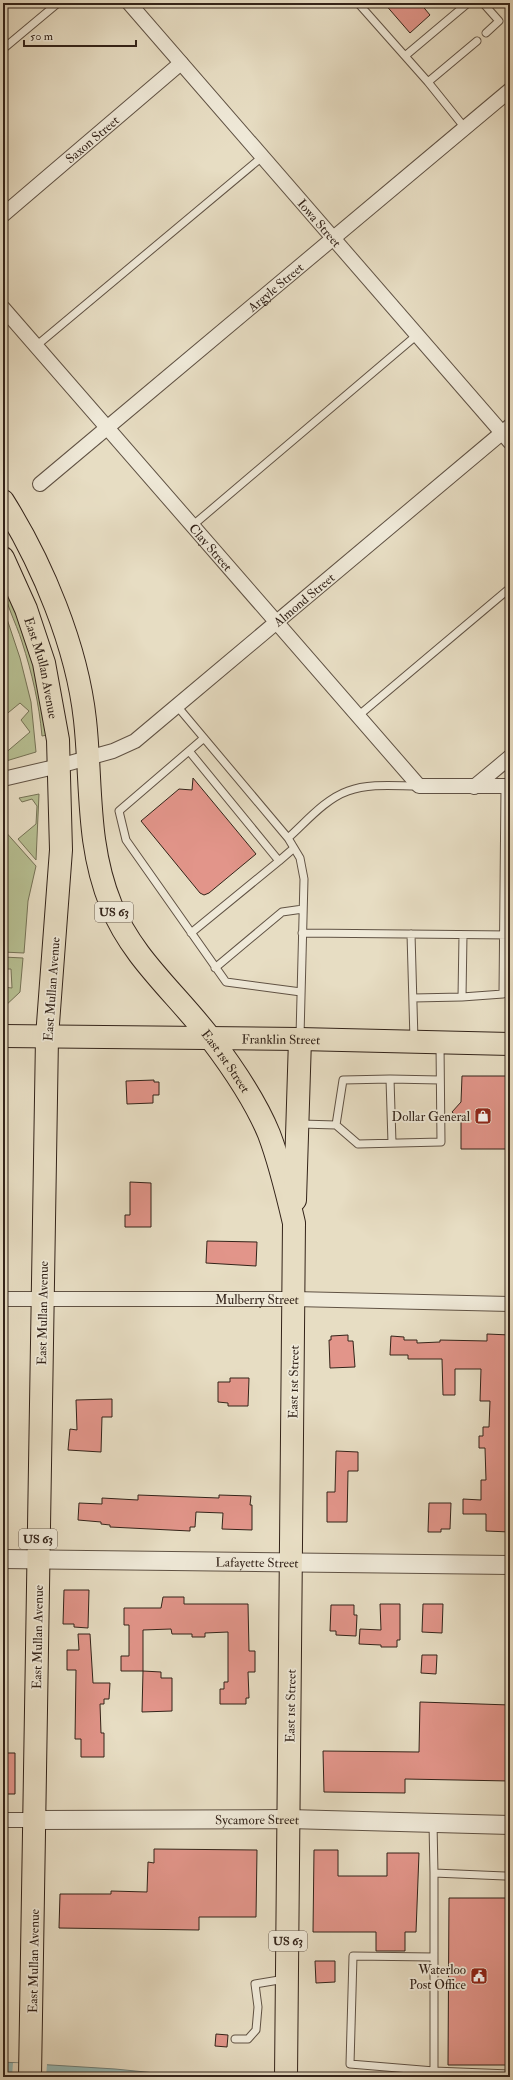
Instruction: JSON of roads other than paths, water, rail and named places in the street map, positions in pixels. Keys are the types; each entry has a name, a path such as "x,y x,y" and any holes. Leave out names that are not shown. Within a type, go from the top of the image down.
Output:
{"main road":[{"name":"US 63","path":"3,500 37,564 62,626 80,692 85,718 88,757"},
{"name":"East Mullan Avenue","path":"3,558 26,609 44,663 54,712 59,766 61,850 47,1037 30,2077"},
{"name":"East 1st Street","path":"88,757 88,792 96,856 101,878 118,923 130,942 157,976 210,1037 252,1101 269,1134 294,1223 286,2070"},
{"name":"Franklin Street","path":"3,1036 210,1037 510,1044"},
{"path":"294,1223 300,1039"}],"street":[{"name":"Iowa Street","path":"128,3 417,335 507,434"},
{"name":"Saxon Street","path":"3,214 180,63"},
{"name":"Argyle Street","path":"40,484 510,90"},
{"name":"Clay Street","path":"3,308 419,786"},
{"name":"Almond Street","path":"3,779 59,766 121,748 134,741 507,434"},
{"path":"474,786 510,757"},
{"path":"419,786 507,786"},
{"name":"Mulberry Street","path":"3,1298 294,1298 510,1304"},
{"name":"Lafayette Street","path":"3,1559 510,1565"},
{"name":"Sycamore Street","path":"3,1820 289,1819 510,1825"}],"lane":[{"path":"3,49 58,3"},
{"path":"358,3 428,82 465,128"},
{"path":"405,56 468,3"},
{"path":"483,3 499,21 486,33"},
{"path":"428,82 477,41"},
{"path":"36,346 262,156"},
{"path":"192,526 417,335"},
{"path":"358,716 510,588"},
{"path":"177,706 288,838 302,867 303,910 300,1039"},
{"path":"204,738 119,811 126,840 226,982 301,992"},
{"path":"189,751 279,861"},
{"path":"288,838 332,800 347,791 372,786 419,786"},
{"path":"413,998 503,994 507,935 507,786"},
{"path":"191,933 294,848"},
{"path":"215,968 282,912 303,910"},
{"path":"302,933 507,935"},
{"path":"411,934 414,1042"},
{"path":"462,996 463,935"},
{"path":"298,1124 336,1125 358,1144 441,1142 440,1043"},
{"path":"390,1079 392,1142"},
{"path":"336,1125 343,1080 440,1080"},
{"path":"433,1823 434,2071"},
{"path":"434,1873 505,1876"},
{"path":"433,1957 353,1956 350,2064 434,2071 510,2074"},
{"path":"235,2039 248,2039 256,2030 258,2007 255,1984 287,1978"}],"water":[{"path":"3,2062 115,2069 196,2077 3,2077"}],"place":[{"name":"Dollar General","path":"483,1116"},
{"name":"Waterloo Post Office","path":"479,1976"}]}
